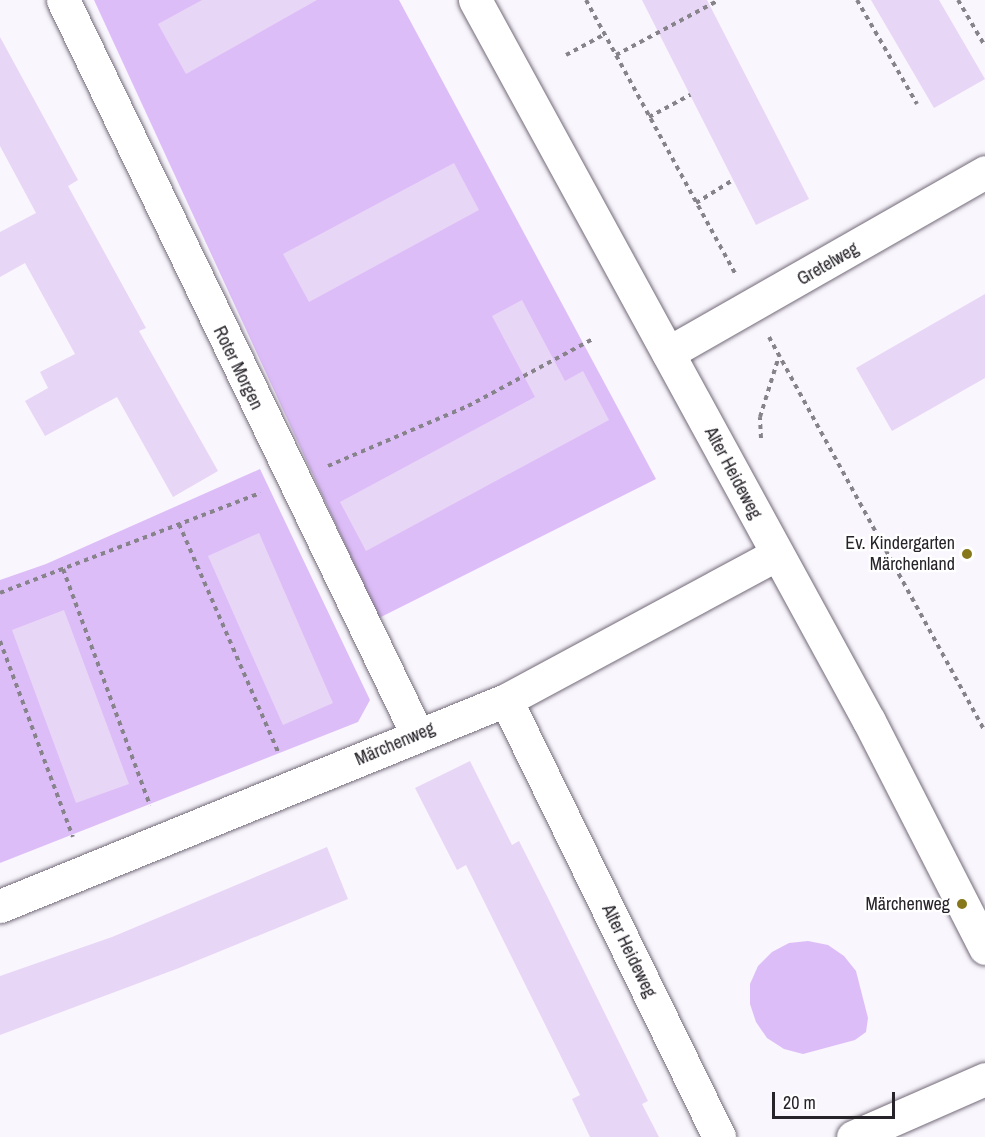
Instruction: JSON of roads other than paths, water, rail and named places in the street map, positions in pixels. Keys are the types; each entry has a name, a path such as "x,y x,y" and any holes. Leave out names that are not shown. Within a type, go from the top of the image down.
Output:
{"street":[{"name":"Roter Morgen","path":"63,0 417,734"},
{"name":"Alter Heideweg","path":"475,0 777,554 985,948"},
{"name":"Gretelweg","path":"668,353 985,172"},
{"name":"Märchenweg","path":"0,906 86,873 417,734 506,700 777,554"},
{"name":"Alter Heideweg","path":"506,700 719,1137"},
{"path":"853,1137 985,1079"}],"place":[{"name":"Ev. Kindergarten Märchenland","path":"967,554"},
{"name":"Märchenweg","path":"962,904"}]}
